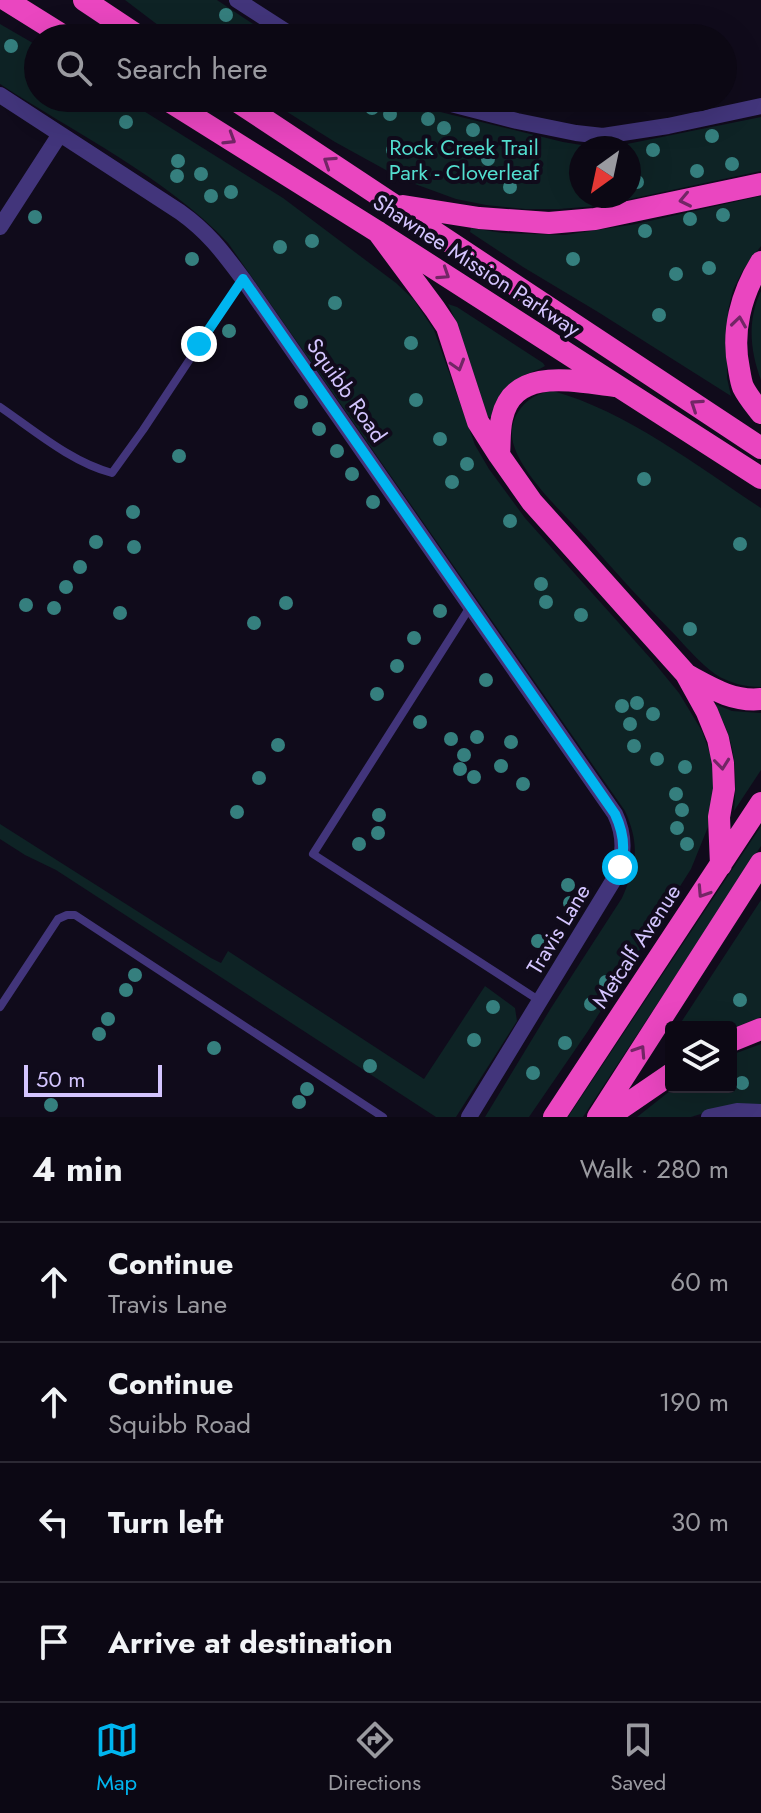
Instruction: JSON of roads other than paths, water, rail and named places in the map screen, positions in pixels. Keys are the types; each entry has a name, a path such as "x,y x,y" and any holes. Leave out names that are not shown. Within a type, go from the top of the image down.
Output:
{"highway":[{"path":"6,0 45,24"},
{"path":"84,0 120,24"},
{"name":"Shawnee Mission Parkway","path":"186,112 761,478"},
{"name":"Shawnee Mission Parkway","path":"253,112 761,448"},
{"path":"394,205 479,218 549,223 595,219 761,184"},
{"path":"378,232 447,327 471,405 499,455 532,502 686,674 707,712 718,739 723,763 724,789 719,817 721,865"},
{"path":"761,262 742,302 736,356 742,386 761,413"},
{"path":"499,455 506,405 522,388 548,379 620,387"},
{"path":"686,674 723,694 761,699"},
{"name":"Metcalf Avenue","path":"554,1117 761,803"},
{"path":"598,1117 761,863"},
{"path":"737,1039 761,1029"},
{"path":"608,1117 665,1078"}],"street":[{"path":"237,0 274,24"},
{"name":"Squibb Road","path":"0,95 24,111"},
{"path":"737,111 761,106"},
{"name":"Squibb Road","path":"26,112 195,223 215,241 549,719"},
{"path":"482,112 603,136 733,112"},
{"path":"0,227 60,134"},
{"name":"Travis Lane","path":"469,1117 622,862 624,846 615,814 549,719"},
{"path":"709,1117 737,1111 761,1112"}],"lane":[{"path":"0,407 52,444 95,468 112,473 243,279"},
{"path":"470,607 313,854 540,1002"},
{"path":"0,1007 58,919 71,914 80,916 383,1117"}],"park label":[{"name":"Rock Creek Trail Park - Cloverleaf","path":"464,160"}]}
